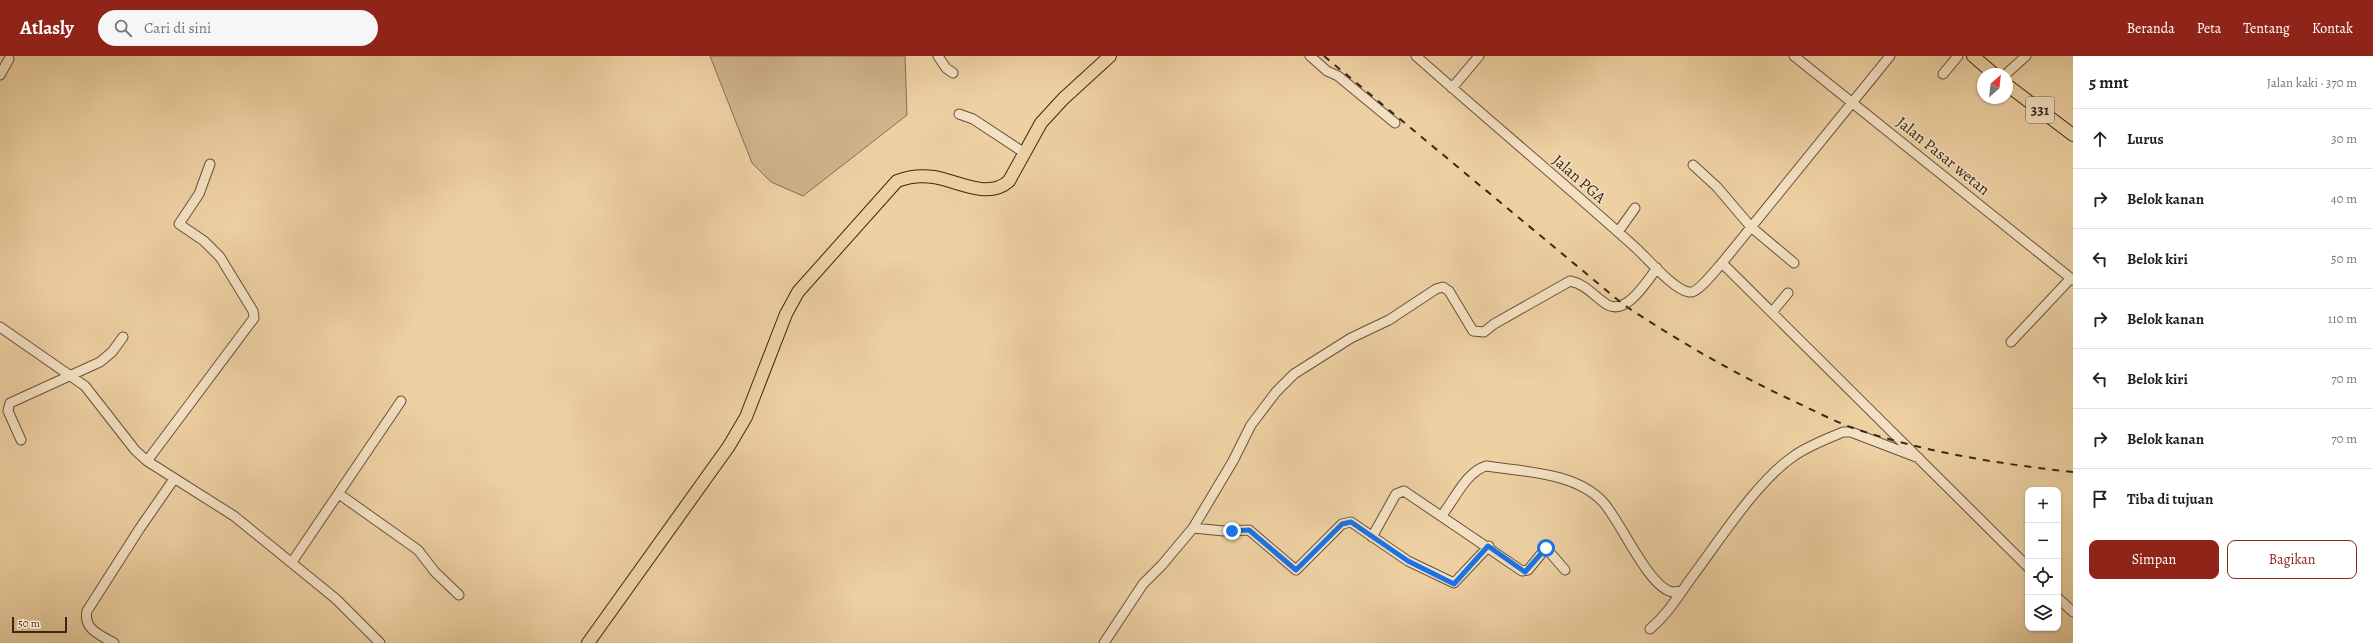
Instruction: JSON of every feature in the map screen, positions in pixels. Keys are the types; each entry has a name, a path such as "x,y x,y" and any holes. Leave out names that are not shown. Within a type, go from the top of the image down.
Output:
{"main road":[{"path":"588,643 729,446 746,418 786,314 798,292 822,263 898,181 910,176 933,177 983,190 1002,188 1009,182 1023,152 1041,123 1063,99 1110,56"},
{"path":"1973,56 1987,68"},
{"name":"331","path":"2013,90 2073,135"}],"street":[{"path":"938,56 944,65 953,73"},
{"path":"1310,56 1327,71 1338,76 1396,123"},
{"name":"Jalan PGA","path":"1416,56 1684,290 1693,292 1722,262"},
{"path":"1452,88 1479,56"},
{"name":"Jalan Pasar wetan","path":"1794,56 2072,279"},
{"path":"1890,56 1722,262 1921,458 2025,564"},
{"path":"1943,74 1958,56"},
{"path":"2013,68 2026,56"},
{"path":"0,75 9,59"},
{"path":"959,114 973,119 1023,152"},
{"path":"147,461 254,318 253,311 226,265 204,241 180,224 199,194 210,164"},
{"path":"1693,165 1716,186 1751,227 1794,262"},
{"path":"1618,232 1635,208"},
{"path":"1104,643 1143,584 1162,565 1193,528 1233,461 1251,425 1276,392 1294,374 1351,338 1389,320 1436,289 1443,287 1449,291 1473,331 1484,332 1494,324 1570,281 1589,289 1606,304 1612,307 1619,307 1642,287 1657,268"},
{"path":"2011,342 2072,279"},
{"path":"1773,312 1788,293"},
{"path":"0,327 72,376 94,395 130,444 147,461 174,479 201,493 234,516 336,599 380,643"},
{"path":"20,440 8,411 9,404 104,360 115,349 123,337"},
{"path":"292,562 401,401"},
{"path":"1650,629 1666,616 1682,591 1748,503 1776,471 1794,456 1843,432 1851,432 1921,458"},
{"path":"1442,515 1472,473 1486,466 1557,478 1582,486 1603,502 1622,529 1641,562 1658,583 1673,592 1682,591"},
{"path":"114,643 90,628 86,617 87,611 140,528 174,479"},
{"path":"1372,538 1396,494 1401,491 1408,492 1525,572 1546,548 1565,570"},
{"path":"339,494 418,550 435,572 459,595"},
{"path":"1193,528 1224,531 1249,530 1296,570 1345,522 1354,524 1372,538 1408,561 1454,584 1488,546"},
{"path":"2061,601 2073,612"}],"shaded area":[{"path":"710,56 905,56 907,115 803,196 771,182 752,163"}],"railway":[{"path":"1324,56 1624,305 1724,366 1828,418 1853,428 1907,444 1962,456 2073,472"}],"route":[{"path":"1232,531 1245,529 1249,530 1292,569 1296,570 1299,569 1342,524 1345,522 1351,522 1372,538 1408,561 1454,584 1458,582 1488,546 1525,572 1546,548"}]}
